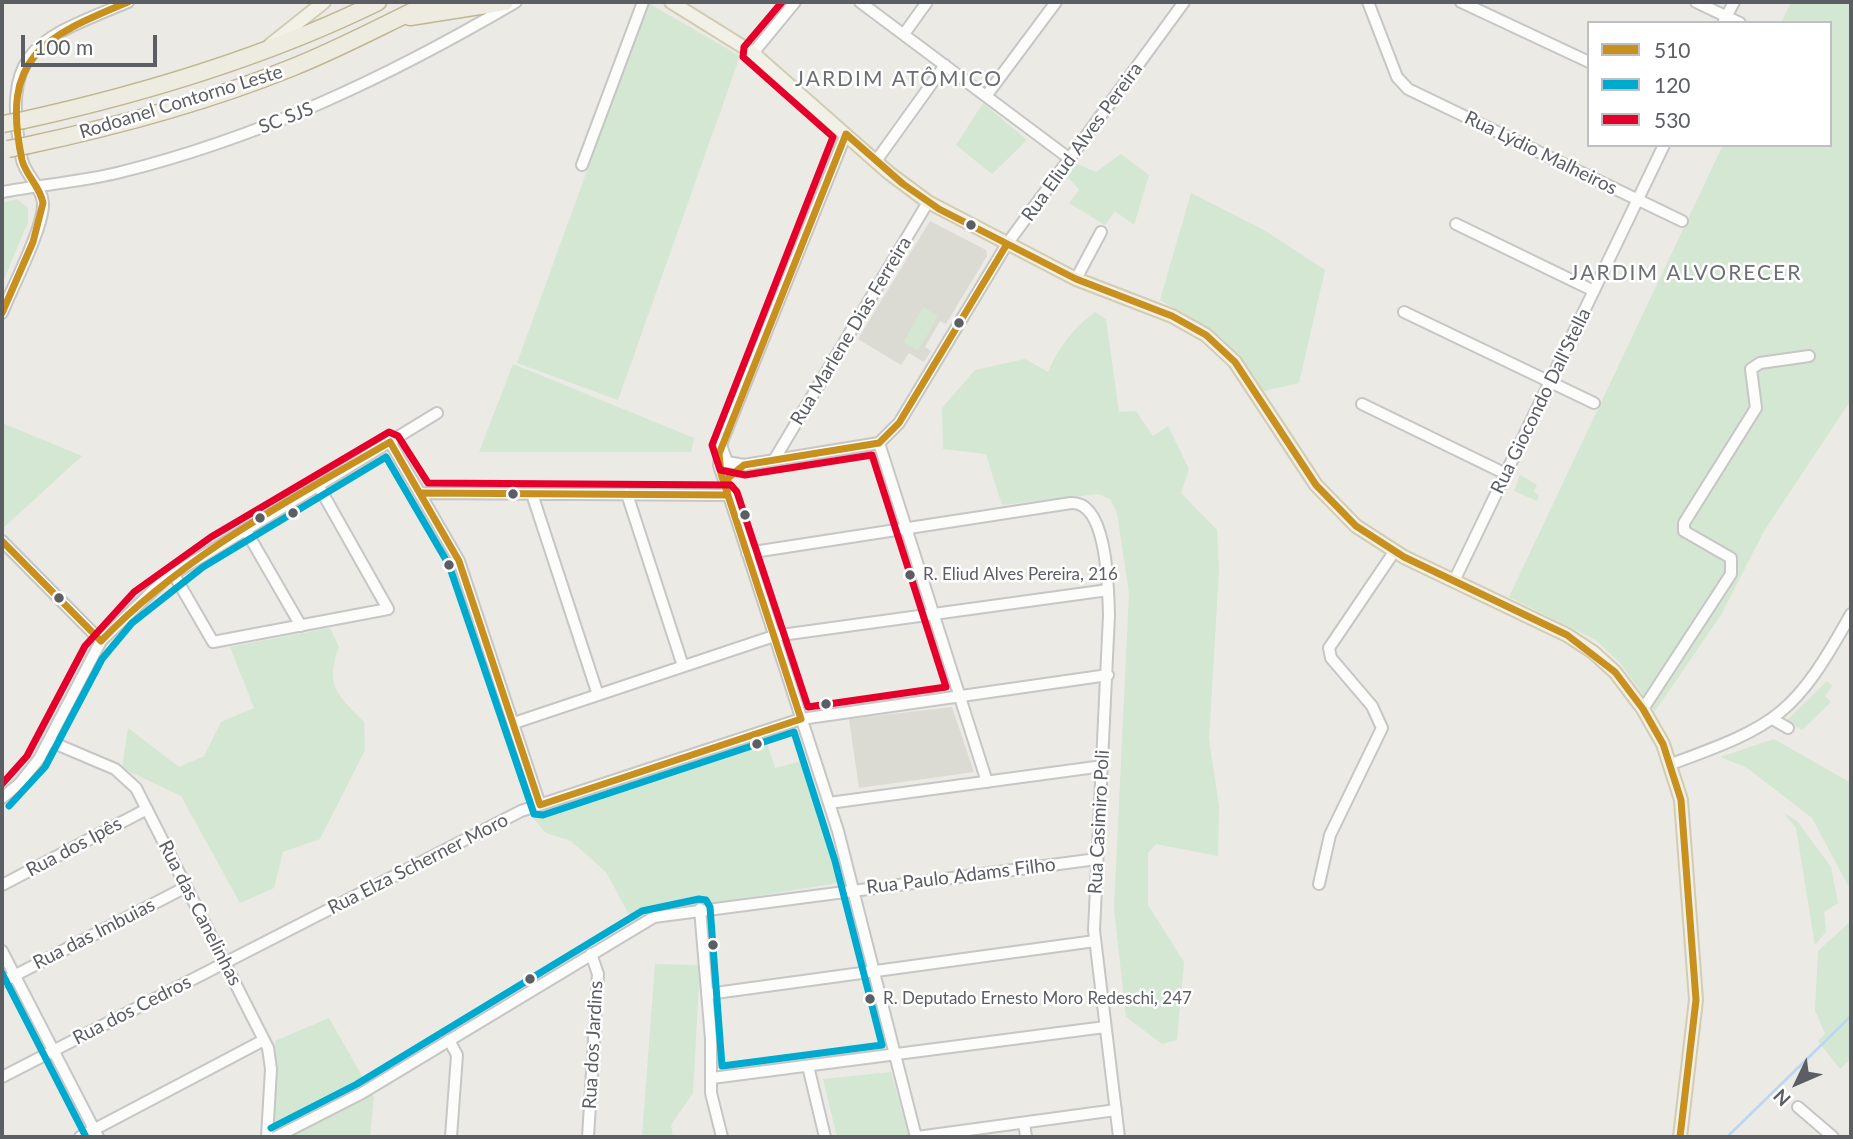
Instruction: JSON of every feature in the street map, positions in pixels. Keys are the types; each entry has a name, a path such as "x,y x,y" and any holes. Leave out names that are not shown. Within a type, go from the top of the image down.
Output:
{"highway":[{"name":"Rodoanel Contorno Leste","path":"3,125 131,95 259,52 378,2"},
{"name":"Rodoanel Contorno Leste","path":"5,150 161,112 258,81 340,47 432,2"},
{"path":"394,20 505,2"}],"main road":[{"path":"259,52 324,2"},
{"path":"671,2 753,53 876,161 928,202 1076,279 1183,320 1219,345 1235,362 1302,465 1329,500 1356,526 1394,552 1581,643 1615,672 1643,709 1671,764 1683,820 1696,989 1680,1137"}],"street":[{"path":"2,313 42,214 42,195 25,170 12,114 12,88 21,63 49,36 128,2"},
{"name":"SC SJS","path":"2,192 92,178 147,165 278,122 391,72 516,2"},
{"path":"582,165 643,2"},
{"path":"753,53 795,2"},
{"path":"860,2 1070,159"},
{"path":"904,34 927,2"},
{"path":"986,96 1055,2"},
{"name":"Rua Eliud Alves Pereira","path":"879,443 899,423 1007,244 1184,2"},
{"name":"Rua Lýdio Malheiros","path":"1368,2 1401,84 1682,221"},
{"path":"1461,2 1587,61"},
{"path":"1696,2 1725,20 1734,2"},
{"path":"876,161 944,65"},
{"path":"846,134 722,442 719,465 727,495 829,803 917,1137 1116,1110"},
{"name":"Rua Giocondo Dall'Stella","path":"1454,581 1663,147"},
{"name":"Rua Marlene Dias Ferreira","path":"774,460 928,202"},
{"path":"1456,224 1594,291"},
{"path":"1076,279 1101,232"},
{"path":"1404,312 1594,403"},
{"path":"1643,709 1731,574 1731,558 1684,531 1684,523 1756,408 1751,369 1760,363 1809,356"},
{"path":"1362,404 1506,474"},
{"path":"5,796 29,773 49,741 101,641 173,573 437,413"},
{"path":"390,442 422,493 459,561 540,805"},
{"path":"722,442 727,462 744,465 879,443 988,782"},
{"path":"727,495 728,478 744,465"},
{"path":"173,573 213,642 388,609 317,485"},
{"path":"422,493 727,495"},
{"path":"532,494 598,695"},
{"path":"626,494 683,666"},
{"name":"Rua Casimiro Poli","path":"907,528 1071,503 1090,508 1099,530 1108,590 1108,675 1095,941 1119,1137"},
{"path":"747,553 907,528"},
{"path":"245,529 301,626"},
{"path":"2,541 101,641"},
{"path":"1319,884 1330,835 1382,728 1372,706 1331,658 1329,648 1394,552"},
{"path":"514,723 774,636 1108,590"},
{"path":"1671,764 1732,742 1774,720 1827,669 1851,614"},
{"name":"Rua Elza Scherner Moro","path":"225,962 510,816 802,719 1108,675"},
{"path":"1774,720 1788,728"},
{"name":"Rua das Canelinhas","path":"49,741 122,774 136,788 271,1058 267,1137"},
{"path":"829,803 1103,766"},
{"path":"2,781 5,796"},
{"name":"Rua dos Ipês","path":"2,885 147,809"},
{"name":"Rua Paulo Adams Filho","path":"276,1137 362,1093 654,917 1097,859"},
{"name":"Rua das Imbuias","path":"2,982 186,887"},
{"path":"700,909 708,994 711,1093 722,1137"},
{"path":"708,994 1095,941"},
{"path":"2,951 96,1134"},
{"name":"Rua dos Jardins","path":"588,1137 598,974 591,954"},
{"name":"Rua dos Cedros","path":"2,1077 225,962"},
{"path":"712,1078 1105,1027"},
{"path":"80,1137 96,1134 264,1040"},
{"path":"449,1040 457,1055 451,1137"},
{"path":"808,1066 825,1137"},
{"path":"1798,1107 1833,1137"},
{"path":"1024,1123 1026,1137"}],"shaded area":[{"path":"930,221 986,250 987,256 946,324 940,321 925,347 931,351 924,362 909,353 901,365 858,339"},
{"path":"952,707 974,772 859,788 849,719"}],"green space":[{"path":"1791,2 1851,2 1851,400 1764,531 1721,615 1655,711 1621,664 1596,640 1509,597 1722,147 1832,147 1832,21 1782,21"},
{"path":"648,3 740,56 618,400 517,363"},
{"path":"983,103 1027,140 992,174 956,145"},
{"path":"1121,154 1149,175 1134,225 1115,211 1105,225 1069,203 1079,190 1066,175 1075,163 1096,172"},
{"path":"1191,193 1264,230 1325,270 1299,383 1264,391 1241,360 1218,338 1160,300"},
{"path":"17,199 28,208 28,222 2,284 2,203"},
{"path":"923,307 938,316 918,351 903,342"},
{"path":"1095,312 1106,319 1119,412 1136,411 1153,436 1168,426 1189,469 1181,493 1217,530 1219,570 1209,739 1219,806 1218,856 1156,844 1148,853 1148,905 1184,962 1177,1040 1162,1044 1126,1017 1114,908 1129,593 1117,513 1110,499 1098,494 1002,505 986,454 943,449 942,408 975,370 1025,359 1048,372 1067,339"},
{"path":"513,364 694,438 691,452 479,452"},
{"path":"2,423 82,456 2,529"},
{"path":"1520,475 1537,485 1534,492 1539,495 1537,501 1514,491"},
{"path":"330,628 339,647 333,681 341,697 364,722 365,750 320,839 283,852 274,888 240,903 181,796 122,768 128,728 179,767 204,756 221,722 254,708 230,647"},
{"path":"1827,681 1832,686 1825,696 1831,702 1802,730 1786,721"},
{"path":"1774,739 1851,783 1851,891 1812,818 1746,767 1720,757"},
{"path":"767,743 775,768 802,761 838,883 658,912 633,922 606,872 571,841 546,833 532,817"},
{"path":"1784,813 1797,821 1831,867 1838,903 1824,912 1826,932 1815,945 1796,828"},
{"path":"1851,921 1851,1058 1840,1069 1818,1041 1825,1034 1815,1010 1818,951"},
{"path":"655,964 700,965 693,1093 671,1125 673,1137 642,1137"},
{"path":"329,1018 374,1097 370,1137 274,1137 275,1041"},
{"path":"891,1072 909,1137 837,1137 823,1079"}],"waterway":[{"path":"1727,1137 1851,1016"}],"transit line":[{"name":"510","path":"2,313 33,242 43,203 22,160 17,125 17,96 24,74 35,55 52,40 73,27 128,2"},
{"name":"530","path":"2,784 27,756 85,646 134,592 211,537 389,432 398,436 428,483 731,485 737,492 808,707 946,687 872,455 745,475 720,470 712,445 833,137 743,57 744,47 782,2"},
{"name":"510","path":"2,541 101,641 167,582 238,531 390,442 459,561 540,805 801,719 721,474 719,454 846,134 903,184 939,209 1076,279 1172,316 1206,335 1235,362 1316,485 1356,526 1404,557 1567,635 1615,672 1643,709 1663,744 1681,800 1696,1000 1680,1137"},
{"name":"510","path":"727,495 728,478 744,465 879,443 899,423 1007,244"},
{"name":"120","path":"9,806 45,767 102,659 132,623 203,567 386,457 449,565 534,814 543,815 794,732 835,861 882,1045 722,1066 710,907 706,900 699,899 642,911 357,1084 271,1128"},
{"name":"510","path":"422,493 727,495"},
{"name":"120","path":"2,973 86,1137"}],"place":[{"name":"R. Eliud Alves Pereira, 216","path":"910,575"},
{"name":"R. Deputado Ernesto Moro Redeschi, 247","path":"870,999"}],"district":[{"name":"JARDIM ATÔMICO","path":"899,79"},
{"name":"JARDIM ALVORECER","path":"1686,273"}]}
